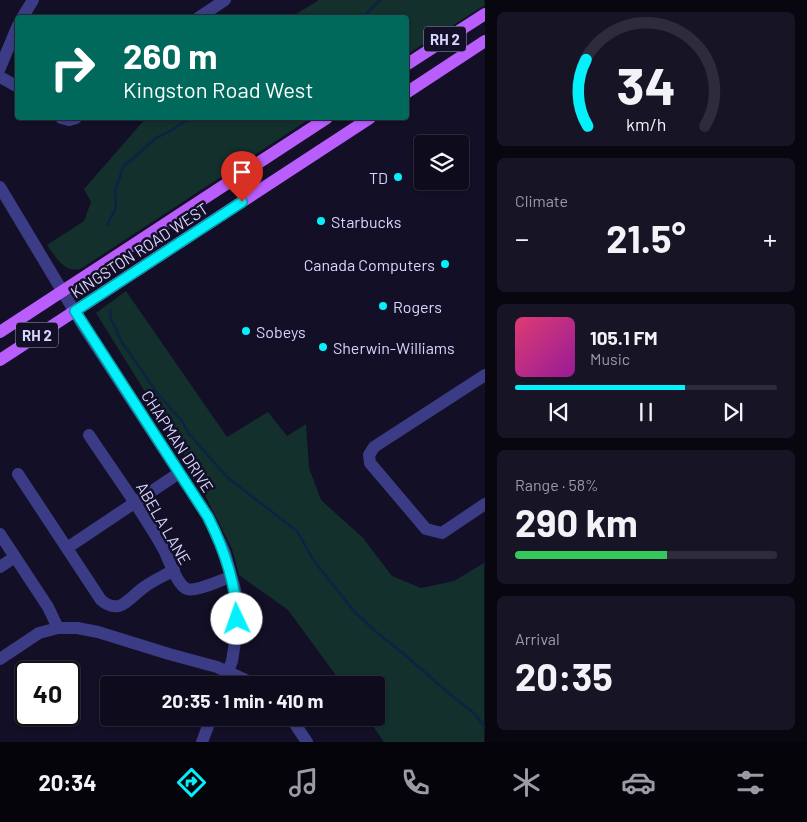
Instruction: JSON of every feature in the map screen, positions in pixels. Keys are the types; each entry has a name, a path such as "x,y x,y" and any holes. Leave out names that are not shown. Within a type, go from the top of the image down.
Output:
{"main road":[{"name":"RH 2","path":"409,62 484,14"},
{"name":"RH 2","path":"409,91 484,41"},
{"name":"KINGSTON ROAD WEST","path":"0,332 324,120"},
{"name":"KINGSTON ROAD WEST","path":"0,360 367,120"}],"street":[{"path":"24,15 32,0"},
{"path":"202,15 225,0"},
{"path":"0,68 15,32"},
{"path":"0,77 15,85"},
{"name":"CHAPMAN DRIVE","path":"0,187 75,311 213,526 225,553 236,593 237,629 232,661 226,676"},
{"path":"484,375 374,447 369,455 370,463 426,529 442,533 484,504"},
{"name":"ABELA LANE","path":"89,435 164,549 178,582 188,589 196,589 231,577"},
{"path":"67,548 179,473"},
{"path":"18,474 101,600 107,605 116,607 131,600 142,588 174,570"},
{"path":"0,534 48,607 58,628"},
{"path":"0,567 16,557"},
{"path":"0,659 39,633 58,628 78,628 98,632 217,667 237,676"},
{"path":"202,742 208,726"},
{"path":"296,726 307,742"}],"green space":[{"path":"319,0 484,0 485,5 409,53 409,15 294,15"},
{"path":"144,120 308,120 82,268 76,270 62,264 47,245 84,221 91,202 84,189"},
{"path":"126,291 227,437 268,412 287,436 306,424 309,468 321,500 363,538 392,576 421,588 454,581 484,563 484,742 384,742 373,726 385,726 385,676 336,676 288,610 239,575 232,549 188,461 96,313"}],"waterway":[{"path":"365,15 380,0"},
{"path":"107,225 116,208 115,192 123,167 156,138 190,120"},
{"path":"111,311 110,316 121,341 158,394 182,421 189,434 228,478 297,531 314,561 354,611 375,631 476,715 485,728"}],"place":[{"name":"TD","path":"398,177"},
{"name":"Starbucks","path":"321,221"},
{"name":"Canada Computers","path":"445,264"},
{"name":"Rogers","path":"383,306"},
{"name":"Sobeys","path":"246,331"},
{"name":"Sherwin-Williams","path":"323,347"}],"route":[{"path":"237,619 236,593 228,570 225,553 208,517 75,311 242,202"}]}
